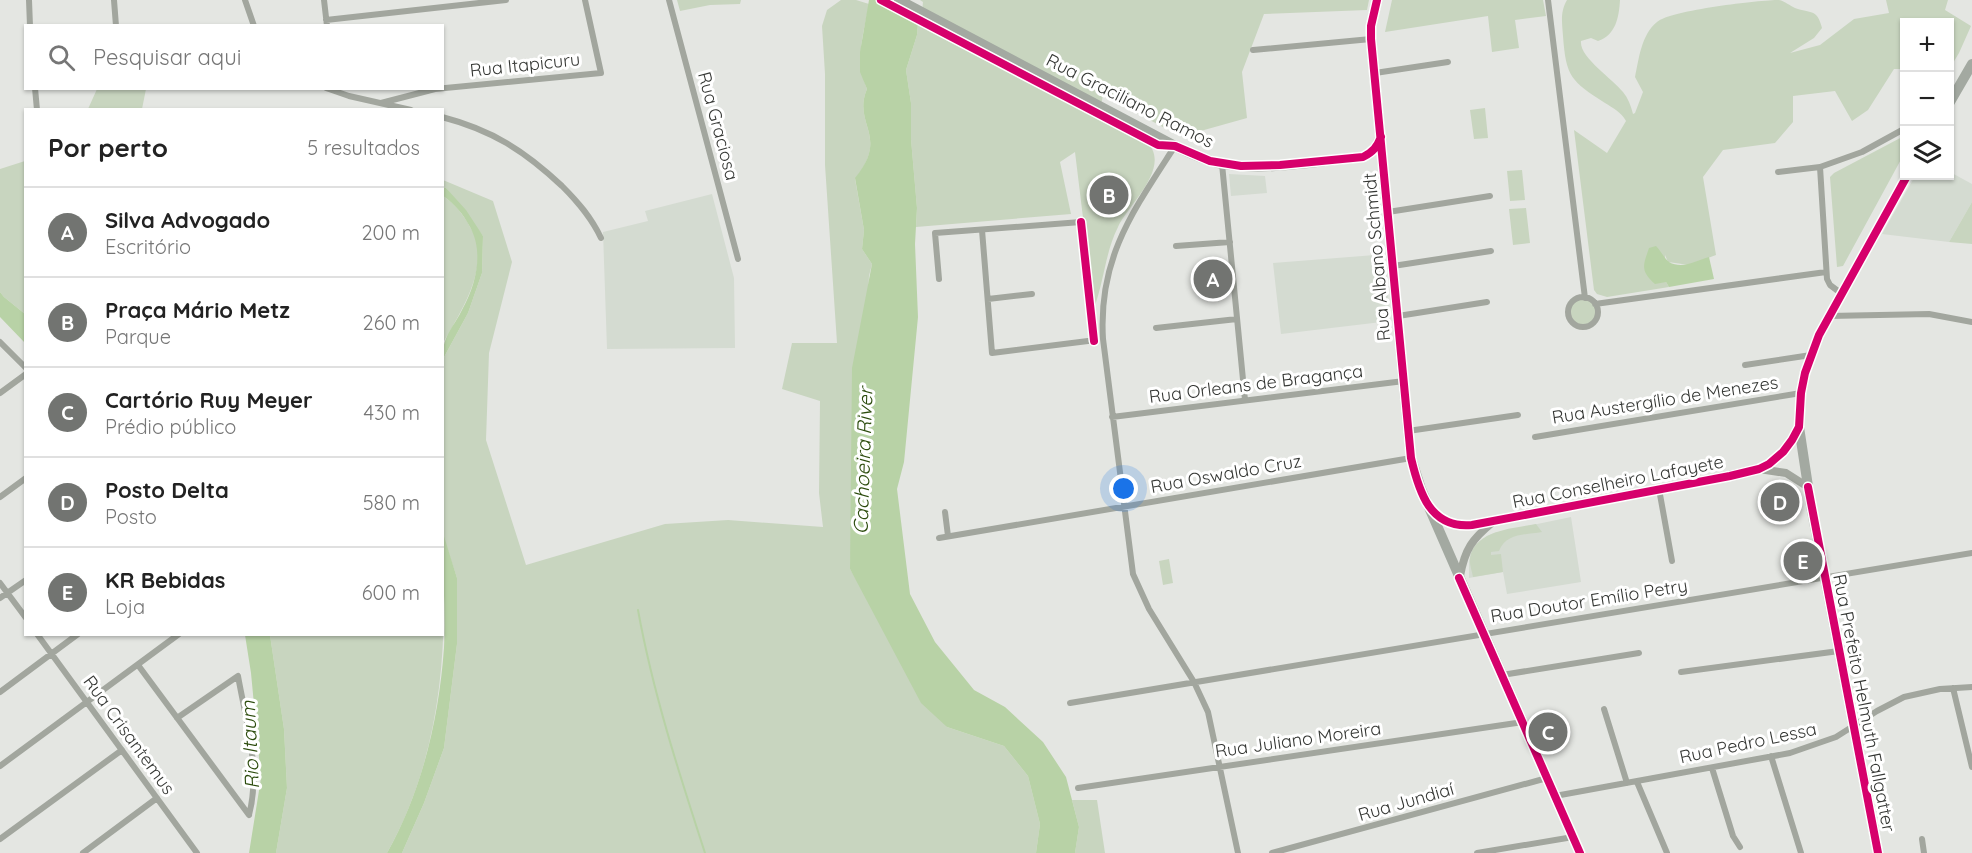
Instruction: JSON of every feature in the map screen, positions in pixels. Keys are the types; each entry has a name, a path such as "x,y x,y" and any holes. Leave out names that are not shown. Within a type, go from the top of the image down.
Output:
{"main road":[{"name":"Rua Graciliano Ramos","path":"899,0 1199,157 1222,164 1241,166 1280,165 1363,157"},
{"name":"Rua Albano Schmidt","path":"1377,0 1371,26 1371,39 1411,458 1416,478 1580,853"},
{"path":"1954,95 1972,64"},
{"path":"1363,157 1377,147 1381,137"},
{"path":"1363,157 1377,164 1384,173"},
{"name":"Rua Prefeito Helmuth Fallgatter","path":"1878,853 1824,577 1799,427 1801,393 1811,355 1829,316 1905,180"}],"street":[{"path":"29,0 30,24"},
{"path":"114,0 116,24"},
{"path":"245,0 253,24"},
{"path":"324,0 327,23 506,0"},
{"name":"Rua Itapicuru","path":"444,88 601,73 585,0"},
{"name":"Rua Graciosa","path":"669,0 738,259"},
{"path":"1548,0 1585,298"},
{"path":"1253,50 1371,39"},
{"path":"1375,73 1448,62"},
{"path":"35,90 37,108"},
{"path":"334,90 403,108"},
{"name":"Rua Itapicuru","path":"378,102 431,90"},
{"path":"376,108 378,102"},
{"path":"444,118 485,130 534,160 577,201 601,238"},
{"path":"1778,172 1820,167 1862,152 1900,132"},
{"path":"1175,146 1134,211 1115,248 1102,306 1103,339 1130,562 1137,585 1194,682 1208,712 1238,853"},
{"path":"1222,164 1245,400"},
{"path":"1820,167 1826,272 1830,285 1842,294"},
{"path":"1388,213 1490,196"},
{"path":"939,279 935,233 1081,222 1094,340"},
{"path":"982,230 992,353 1103,339"},
{"path":"1176,246 1230,242"},
{"path":"1393,266 1491,251"},
{"path":"1595,304 1598,313 1594,322 1585,327 1575,325 1569,317 1569,307 1575,299 1585,298 1595,304 1826,272"},
{"path":"988,299 1032,294"},
{"path":"1398,316 1487,302"},
{"path":"1829,316 1929,314 1972,322"},
{"path":"1156,328 1237,319"},
{"path":"0,342 24,366"},
{"path":"1745,365 1811,355"},
{"path":"0,393 24,375"},
{"name":"Rua Orleans de Bragança","path":"1112,417 1404,381"},
{"name":"Rua Austergílio de Menezes","path":"1535,437 1801,393"},
{"path":"1408,431 1518,415"},
{"name":"Rua Conselheiro Lafayete","path":"1760,470 1783,452 1799,427"},
{"name":"Rua Oswaldo Cruz","path":"939,538 1411,458"},
{"name":"Rua Conselheiro Lafayete","path":"1429,508 1440,519 1458,526 1495,521 1760,470 1786,473 1808,487"},
{"path":"0,497 24,479"},
{"path":"1659,489 1672,561"},
{"path":"945,512 948,536"},
{"name":"Rua Conselheiro Lafayete","path":"1460,578 1463,558 1472,540 1495,521"},
{"name":"Rua Doutor Emílio Petry","path":"1070,703 1972,553"},
{"path":"0,598 24,581"},
{"path":"0,583 24,615"},
{"name":"Rua Crisantemus","path":"38,636 194,852"},
{"path":"0,692 75,636"},
{"path":"0,766 176,636"},
{"path":"1681,672 1839,651"},
{"path":"1502,675 1639,652"},
{"path":"138,665 177,718 249,815 254,789 253,762 238,676 177,718"},
{"name":"Rua Pedro Lessa","path":"1555,796 1712,768 1821,744 1904,697 1928,691 1972,687"},
{"path":"1953,688 1972,768"},
{"path":"1604,709 1627,783"},
{"name":"Rua Juliano Moreira","path":"1078,788 1523,722"},
{"path":"0,839 122,750"},
{"path":"1771,756 1801,853"},
{"path":"1712,768 1733,836 1740,848"},
{"name":"Rua Jundiaí","path":"1272,853 1547,778"},
{"path":"1637,782 1667,853"},
{"path":"82,853 157,798"},
{"path":"1477,853 1573,837"},
{"path":"1922,839 1924,853"}],"shaded area":[{"path":"677,0 741,0 740,4 710,5 680,11"},
{"path":"841,0 856,0 869,4 861,66 867,89 864,112 870,152 855,179 864,230 862,249 872,264 869,276 850,569 947,727 1004,746 1028,776 1040,824 1036,853 402,853 424,803 444,748 457,644 457,578 444,539 444,357 468,313 482,273 483,236 444,187 444,180 493,201 512,262 489,353 486,440 526,565 665,524 728,520 823,527 819,493 820,401 782,389 792,343 837,343 825,165 825,74 822,26 827,10"},
{"path":"920,0 1369,0 1367,10 1264,14 1242,72 1247,118 1197,132 1176,134 1103,95 1099,115 1144,139 1152,149 1155,160 1153,172 1147,183 1118,227 1107,257 1094,308 1075,152 1060,162 1071,214 916,227 911,103 906,70 917,35"},
{"path":"1392,0 1543,0 1546,16 1515,20 1519,48 1492,52 1488,16 1385,32"},
{"path":"1567,0 1620,0 1619,13 1613,30 1598,41 1591,38 1581,41 1585,54 1625,94 1633,114 1643,92 1635,77 1644,40 1657,22 1679,14 1736,4 1779,0 1815,14 1822,28 1814,38 1790,53 1820,45 1854,19 1889,13 1886,0 1948,0 1945,10 1971,26 1954,61 1954,18 1900,18 1900,69 1894,69 1868,110 1852,121 1835,91 1793,96 1793,122 1775,143 1723,150 1703,177 1716,255 1689,265 1668,262 1665,255 1666,282 1669,287 1607,297 1597,294 1594,290 1574,130 1607,153 1626,121 1617,110 1585,89 1572,77 1564,50 1563,9"},
{"path":"97,90 146,90 142,108 88,108"},
{"path":"1485,108 1488,138 1474,139 1470,110"},
{"path":"1900,138 1900,161 1843,266 1837,267 1830,177"},
{"path":"24,161 24,313 0,292 0,169"},
{"path":"1522,170 1525,200 1510,201 1507,171"},
{"path":"1229,174 1265,176 1267,193 1231,196"},
{"path":"1954,174 1972,184 1972,202 1949,242 1882,234 1913,180 1954,180"},
{"path":"712,194 734,278 735,348 607,349 603,232 648,221 645,211"},
{"path":"444,197 457,208 468,223 475,237 478,252 474,280 444,341"},
{"path":"1972,202 1972,244 1949,242"},
{"path":"1526,208 1530,243 1513,245 1509,209"},
{"path":"1375,255 1376,265 1386,268 1390,321 1281,334 1273,263"},
{"path":"1583,299 1592,303 1596,312 1592,321 1583,325 1574,321 1570,312 1574,303"},
{"path":"1571,517 1581,582 1507,594 1503,572 1469,578 1471,554 1487,536"},
{"path":"1536,524 1542,532 1511,538 1502,545 1499,551 1491,552 1491,555 1501,554 1503,572 1473,577 1470,558 1479,541 1507,529"},
{"path":"1169,559 1173,583 1163,585 1159,561"},
{"path":"270,636 443,636 434,720 426,754 403,821 387,853 276,853 287,788 284,729"},
{"path":"1072,800 1097,800 1105,853 1075,853 1079,827"}],"water":[{"name":"Cachoeira River","path":"869,0 920,0 917,35 906,70 911,103 911,139 917,208 915,244 918,317 904,462 897,489 910,594 935,642 974,690 1005,707 1043,742 1066,777 1079,827 1075,853 1036,853 1040,824 1028,776 1004,746 947,727 921,703 850,569 852,368 872,264 862,249 864,230 855,178 865,164 870,151 864,112 867,89 860,72 860,52"},
{"path":"444,187 466,210 483,236 482,273 468,313 444,357 446,338 472,289 477,268 477,247 474,237 465,218 444,197"},
{"path":"1656,246 1667,261 1674,264 1690,264 1709,257 1714,279 1669,287 1666,282 1655,284 1644,268 1649,248"},
{"path":"0,292 24,313 24,342 0,317"},
{"path":"444,536 457,578 457,644 444,748 424,803 402,853 387,853 410,805 427,754 442,674"},
{"path":"245,636 270,636 284,729 287,788 276,853 249,853 261,778"}],"pier":[{"path":"877,0 920,0 923,2 921,23"}],"waterway":[{"path":"638,610 659,702 705,853"}],"cycle path":[{"path":"881,0 1158,145 1175,146 1210,161 1241,166 1280,165 1363,157 1374,149 1381,137"},
{"path":"1377,0 1371,26 1371,39 1411,458 1418,483 1429,506 1436,515 1446,521 1458,525 1472,525 1730,476 1759,469 1769,464 1783,452 1799,427 1805,373 1819,335 1905,180"},
{"path":"1081,222 1094,341"},
{"path":"1808,487 1878,853"},
{"path":"1459,578 1580,853"}],"place":[{"name":"Praça Mário Metz","path":"1109,195"},
{"name":"Silva Advogado","path":"1213,279"},
{"name":"Posto Delta","path":"1780,502"},
{"name":"KR Bebidas","path":"1803,561"},
{"name":"Cartório Ruy Meyer","path":"1548,732"}],"water label":[{"name":"Rio Itaum","path":"250,745"}]}
